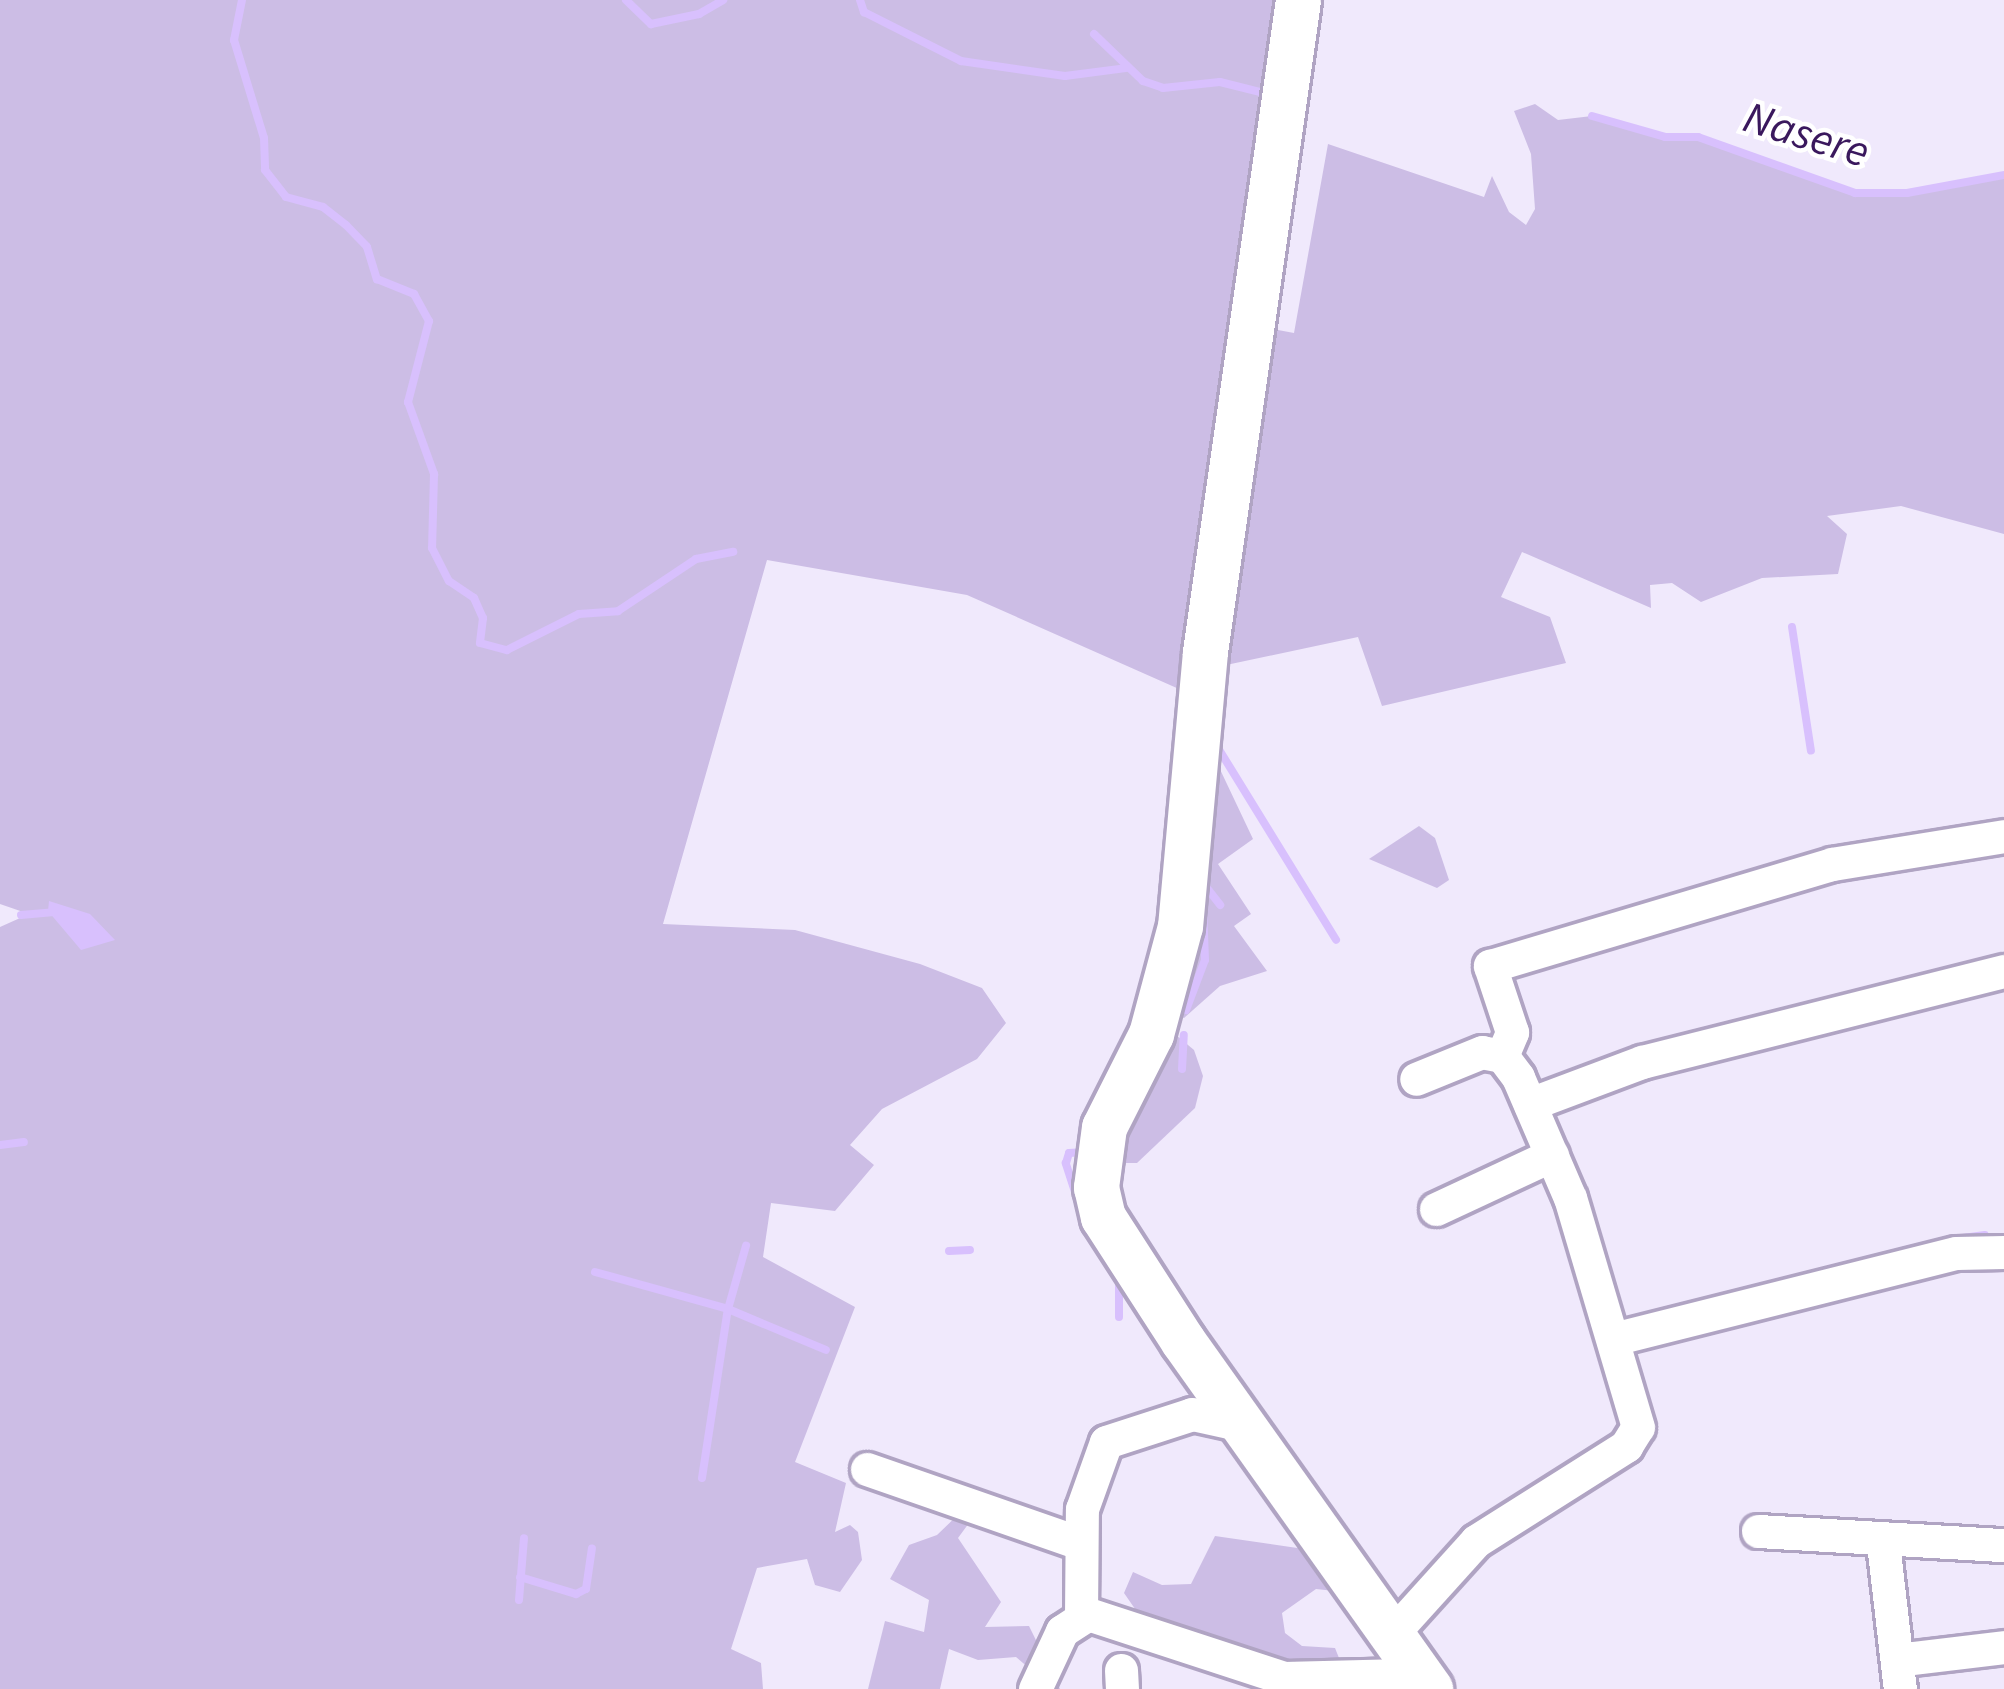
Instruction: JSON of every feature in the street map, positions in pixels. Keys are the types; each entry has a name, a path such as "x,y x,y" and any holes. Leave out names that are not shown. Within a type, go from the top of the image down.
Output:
{"street":[{"path":"1298,0 1204,652 1180,926 1164,998 1096,1162 1103,1217 1408,1671"},
{"path":"1502,1056 1512,1032 1490,966 1832,864 2004,836"},
{"path":"1530,1104 1642,1062 2004,971"},
{"path":"1408,1671 1476,1541 1633,1441 1637,1418 1616,1338 1552,1155 1502,1056 1483,1052 1416,1079"},
{"path":"1436,1209 1552,1155"},
{"path":"1616,1338 1956,1253 2004,1252"},
{"path":"1081,1615 1080,1543 1099,1450 1114,1435 1192,1414 1242,1425"},
{"path":"867,1468 1080,1543"},
{"path":"1758,1532 1883,1543 2004,1545"},
{"path":"1883,1543 1898,1675 2004,1647"},
{"path":"1081,1615 1284,1678 1408,1671"},
{"path":"1035,1689 1062,1631 1081,1615"}],"shaded area":[{"path":"0,0 1286,0 1188,693 967,595 767,560 663,924 795,930 920,964 982,988 1006,1023 977,1059 882,1109 850,1145 874,1165 835,1211 771,1203 763,1257 855,1307 795,1462 846,1483 835,1532 850,1525 858,1532 862,1560 840,1592 815,1585 807,1559 757,1568 731,1649 761,1663 763,1689 0,1689 0,927 29,914 0,904"},
{"path":"1535,104 1558,120 1592,116 1665,137 1698,137 1855,193 1907,193 2004,175 2004,534 1901,506 1827,516 1847,534 1838,574 1762,578 1701,602 1672,583 1650,585 1651,608 1522,552 1501,597 1550,617 1566,663 1382,706 1358,637 1212,668 1262,327 1294,333 1328,144 1484,197 1492,176 1509,212 1526,225 1535,209 1531,154 1514,111"},
{"path":"1217,763 1253,839 1218,864 1251,914 1234,926 1267,971 1220,986 1184,1018 1172,1011"},
{"path":"1419,826 1435,838 1449,880 1437,888 1369,859"},
{"path":"49,901 90,914 115,940 81,950 48,911"},
{"path":"1176,1035 1194,1050 1203,1076 1195,1108 1137,1163 1119,1163 1110,1131 1153,1051"},
{"path":"962,1511 969,1523 958,1538 1001,1602 985,1627 1029,1626 1060,1689 1027,1689 1030,1669 1016,1657 978,1660 949,1649 940,1689 868,1689 885,1621 924,1632 929,1600 890,1579 909,1545 937,1535"},
{"path":"1215,1536 1311,1550 1353,1593 1316,1589 1282,1613 1285,1633 1302,1646 1335,1648 1341,1663 1301,1672 1142,1619 1124,1593 1133,1572 1162,1585 1191,1584"}],"waterway":[{"path":"242,0 234,40 264,138 265,170 286,197 323,207 346,225 367,247 377,279 414,294 429,321 408,402 434,474 432,548 449,581 474,598 483,618 480,643 507,650 579,614 618,611 696,559 733,552"},
{"path":"626,0 651,24 699,14 723,0"},
{"path":"860,0 864,12 961,61 1065,76 1127,68"},
{"path":"1094,34 1143,81 1163,88 1220,82 1268,94"},
{"name":"Nasere","path":"1592,116 1665,137 1698,137 1855,193 1907,193 2004,175"},
{"path":"1792,627 1811,751"},
{"path":"1215,743 1336,940"},
{"path":"1203,883 1220,905"},
{"path":"1186,1010 1205,960 1203,908"},
{"path":"21,915 54,912"},
{"path":"1182,1069 1184,1035"},
{"path":"0,1145 24,1142"},
{"path":"1078,1201 1066,1163 1069,1153 1084,1152"},
{"path":"1963,1238 1985,1235"},
{"path":"702,1478 728,1309 746,1246"},
{"path":"949,1251 970,1250"},
{"path":"595,1272 728,1309 826,1350"},
{"path":"1119,1277 1119,1317"},
{"path":"519,1600 524,1538"},
{"path":"520,1577 576,1594 586,1589 592,1548"}]}
